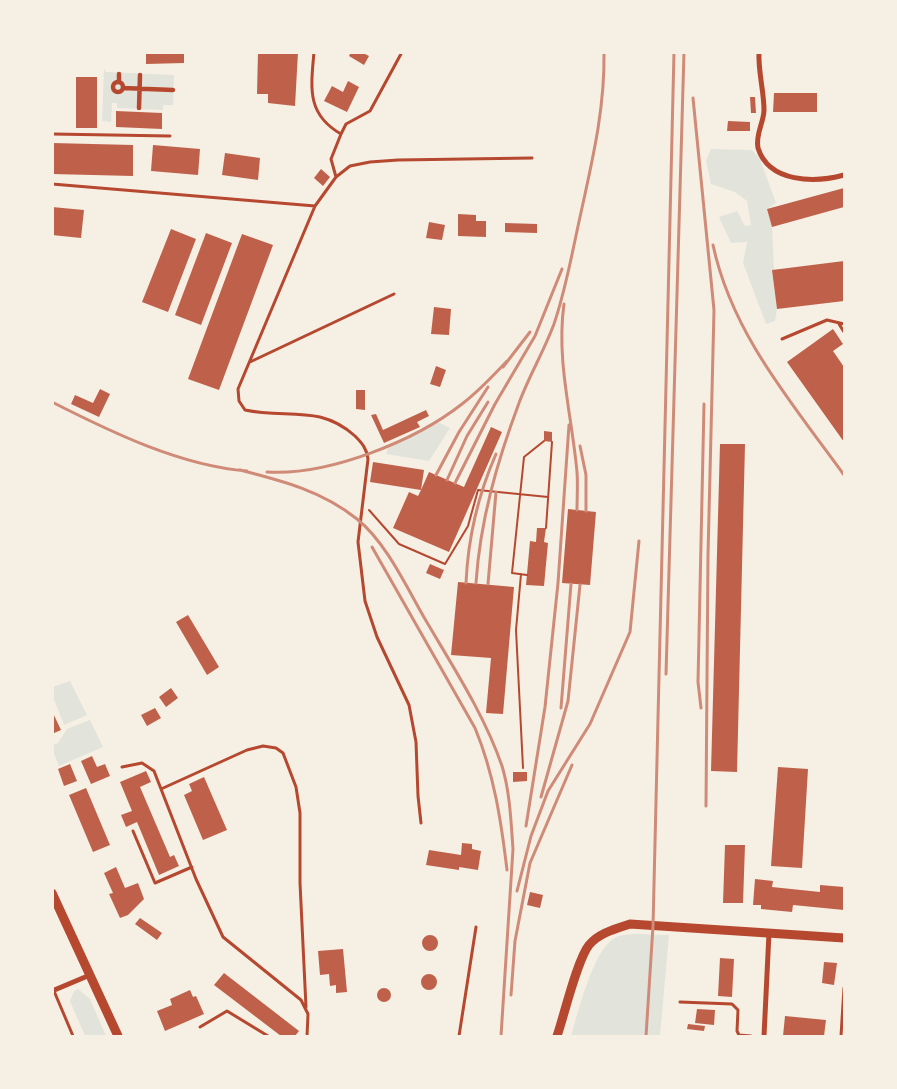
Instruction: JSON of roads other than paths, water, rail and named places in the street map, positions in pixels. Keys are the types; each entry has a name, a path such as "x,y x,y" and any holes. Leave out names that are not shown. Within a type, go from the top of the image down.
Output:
{"main road":[{"path":"52,893 118,1036"},
{"path":"558,1036 575,978 589,946 607,931 630,924 844,938"}],"street":[{"path":"759,52 759,78 764,109 758,146 763,156 777,172 789,177 810,179 844,175"},
{"path":"119,74 119,82 122,88"},
{"path":"140,75 140,108"},
{"path":"119,82 114,83 113,90 118,92 122,88 173,90"},
{"path":"764,1036 769,933"},
{"path":"53,991 90,975"}],"lane":[{"path":"314,52 310,91 314,105 329,128 341,134"},
{"path":"336,177 331,159 346,124 370,111 402,52"},
{"path":"52,134 170,136"},
{"path":"421,823 416,742 409,705 377,637 365,601 358,542 368,459 364,446 343,426 322,416 305,413 259,413 245,410 239,401 238,389 315,206 336,177 350,166 370,162 532,158"},
{"path":"52,184 315,206"},
{"path":"249,362 394,294"},
{"path":"782,339 827,320 844,324"},
{"path":"839,324 844,332"},
{"path":"161,789 246,750 263,746 276,748 282,752 296,786 300,814 300,882 307,1036"},
{"path":"122,767 142,762 154,771 192,867 223,937 301,1000 306,1007"},
{"path":"133,831 155,882 192,867"},
{"path":"459,1036 476,927"},
{"path":"841,1036 844,988"},
{"path":"53,991 73,1036"},
{"path":"680,1002 732,1004 738,1010 737,1031 740,1035 751,1036"},
{"path":"200,1027 227,1010 268,1036"}],"railway":[{"path":"476,583 481,537 497,470 519,403 554,324 565,284 597,135 604,73 604,52"},
{"path":"646,1036 653,926 674,52"},
{"path":"666,674 684,52"},
{"path":"693,98 714,310 708,555 706,806"},
{"path":"713,245 722,277 734,308 749,338 785,394 844,475"},
{"path":"455,483 495,404 535,336 562,269"},
{"path":"564,304 562,325 563,367 575,451 577,510"},
{"path":"503,367 530,332"},
{"path":"267,472 291,472 317,468 343,462 396,443 443,418 462,404 480,389 507,361"},
{"path":"436,475 459,432 488,387"},
{"path":"52,402 122,436 172,455 222,468 247,471"},
{"path":"447,480 467,436 488,402"},
{"path":"701,708 698,682 704,404"},
{"path":"526,826 545,707 558,583 569,425"},
{"path":"580,446 586,475 586,511"},
{"path":"466,583 475,517 484,485 496,454"},
{"path":"240,470 287,483 316,494 344,509 368,529 395,566 467,691 495,747 507,786 513,849 501,1036"},
{"path":"488,584 496,492"},
{"path":"517,891 531,836 548,791 590,724 630,632 639,541"},
{"path":"372,547 475,728 492,780 507,870"},
{"path":"561,708 571,584"},
{"path":"541,797 568,701 580,585"},
{"path":"511,995 515,941 530,863 572,765"}]}
